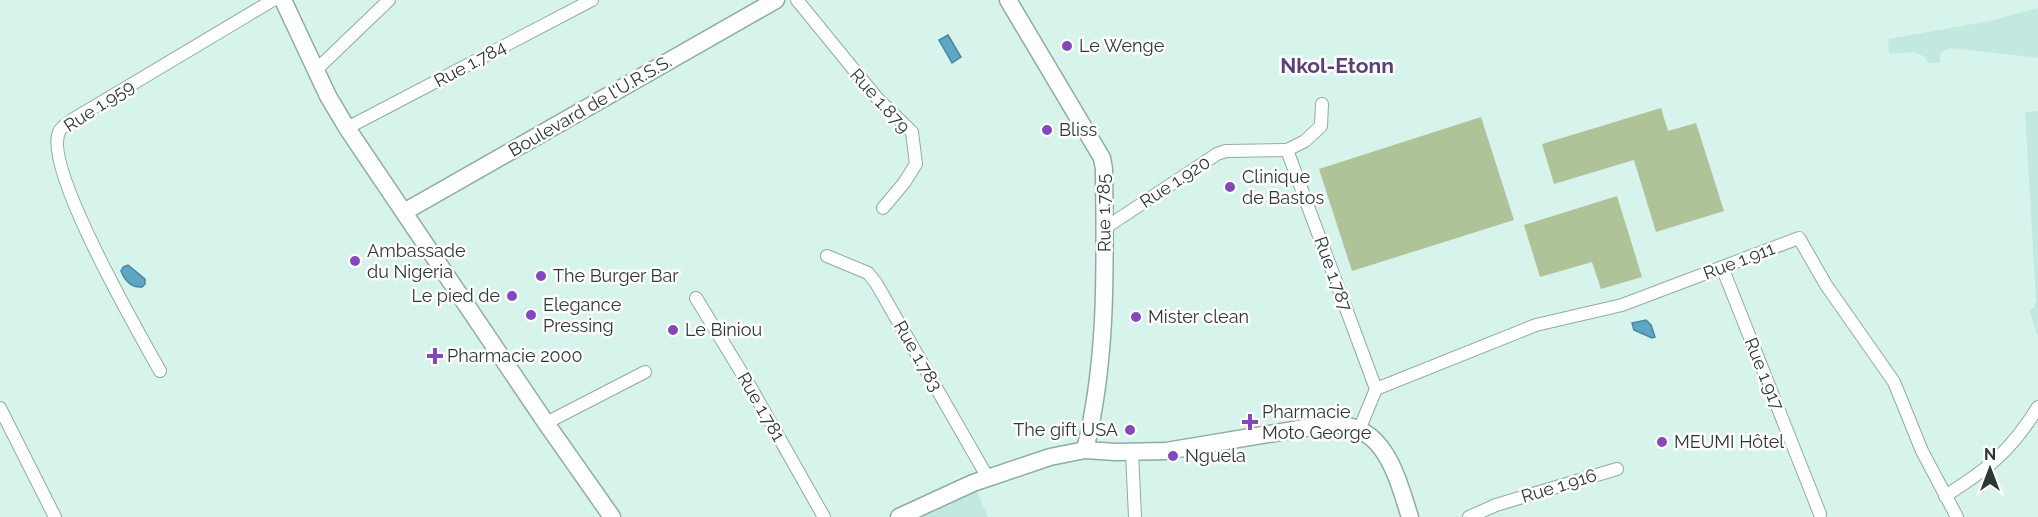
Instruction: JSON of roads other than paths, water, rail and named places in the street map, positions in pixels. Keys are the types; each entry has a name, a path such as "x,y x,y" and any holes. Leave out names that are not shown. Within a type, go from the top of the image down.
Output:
{"street":[{"name":"Rue 1.959","path":"160,371 109,278 70,197 57,140 59,130 273,0"},
{"path":"283,0 315,71 347,128 612,517"},
{"path":"315,71 389,0"},
{"name":"Rue 1.784","path":"347,128 592,0"},
{"name":"Boulevard de l'U.R.S.S.","path":"404,212 776,0"},
{"name":"Rue 1.879","path":"797,0 831,45 877,98 912,132 916,164 904,183 883,208"},
{"name":"Rue 1.785","path":"1008,0 1102,158 1105,228 1104,309 1095,406 1085,450"},
{"path":"1287,150 1305,141 1321,126 1322,104"},
{"name":"Rue 1.920","path":"1105,228 1217,154 1226,151 1287,150"},
{"name":"Rue 1.787","path":"1287,150 1376,389"},
{"name":"Rue 1.911","path":"1376,389 1536,325 1622,305 1799,238 1826,285 1894,382 1922,451 1957,517"},
{"name":"Rue 1.783","path":"827,256 868,273 876,283 988,478"},
{"name":"Rue 1.917","path":"1722,267 1820,514"},
{"name":"Rue 1.781","path":"696,298 751,388 824,517"},
{"path":"546,423 645,372"},
{"path":"1359,430 1376,389"},
{"path":"1945,496 2003,455 2038,407"},
{"path":"0,408 55,517"},
{"path":"899,517 973,483 1050,457 1085,450 1132,453 1166,451 1317,426 1341,425 1359,430 1378,444 1393,464 1410,517"},
{"path":"1132,453 1135,517"},
{"name":"Rue 1.916","path":"1469,517 1496,505 1617,469"}],"water":[{"path":"948,35 961,57 952,63 939,40"},
{"path":"128,265 145,279 142,287 132,285 124,278 121,271"},
{"path":"1646,320 1651,325 1655,337 1652,338 1634,330 1632,323"}],"place":[{"name":"Le Wenge","path":"1067,46"},
{"name":"Bliss","path":"1047,130"},
{"name":"Clinique de Bastos","path":"1230,187"},
{"name":"Ambassade du Nigeria","path":"355,261"},
{"name":"The Burger Bar","path":"541,276"},
{"name":"Le pied de","path":"512,296"},
{"name":"Elegance Pressing","path":"531,315"},
{"name":"Mister clean","path":"1136,317"},
{"name":"Le Biniou","path":"673,330"},
{"name":"Pharmacie 2000","path":"435,356"},
{"name":"Pharmacie Moto George","path":"1250,422"},
{"name":"The gift USA","path":"1130,430"},
{"name":"MEUMI Hôtel","path":"1662,442"},
{"name":"Nguela","path":"1173,456"}],"district":[{"name":"Nkol-Etonn","path":"1337,66"}]}
